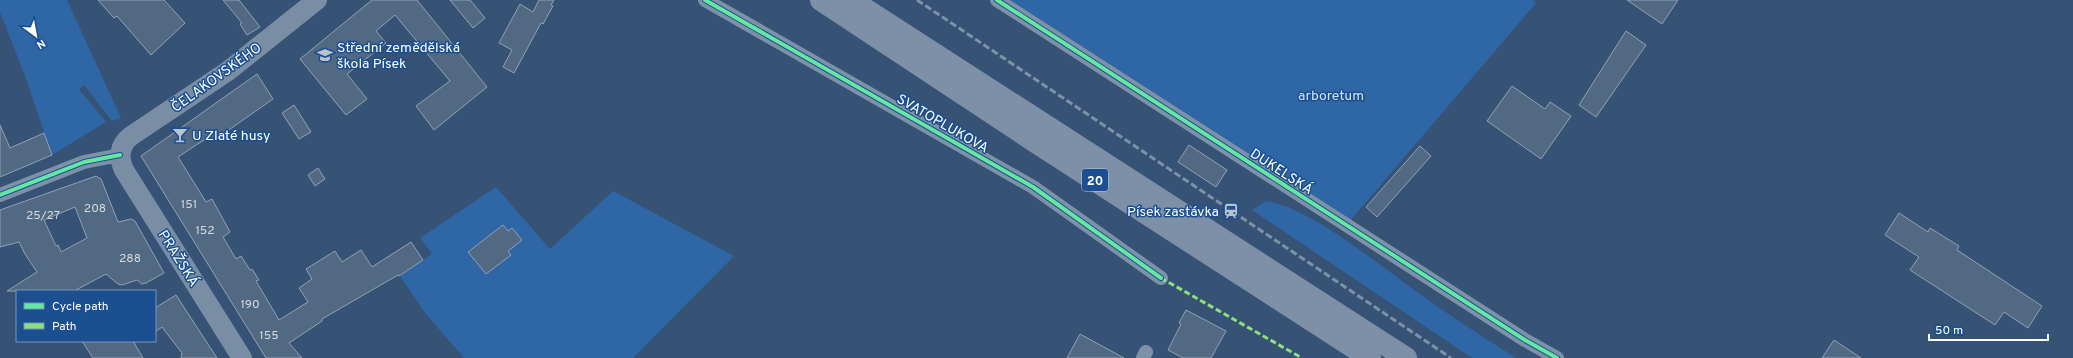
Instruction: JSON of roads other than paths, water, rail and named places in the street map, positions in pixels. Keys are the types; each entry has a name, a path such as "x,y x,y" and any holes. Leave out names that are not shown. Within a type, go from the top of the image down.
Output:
{"highway":[{"name":"20","path":"821,0 1034,141 1370,358"},
{"name":"20","path":"852,0 1406,358"}],"main road":[{"name":"ČELAKOVSKÉHO","path":"120,155 123,143 131,136 228,71 317,0"},
{"name":"PRAŽSKÁ","path":"120,155 124,170 242,358"}],"street":[{"name":"SVATOPLUKOVA","path":"705,0 1033,187 1161,278"},
{"name":"DUKELSKÁ","path":"997,0 1518,336 1557,358"},
{"path":"0,195 84,162 120,155"}],"railway":[{"path":"917,0 1451,358"}],"place":[{"name":"Střední zemědělská škola Písek","path":"325,55"},
{"name":"U Zlaté husy","path":"180,135"},
{"name":"Písek zastávka","path":"1231,211"}],"park label":[{"name":"arboretum","path":"1331,95"}]}
